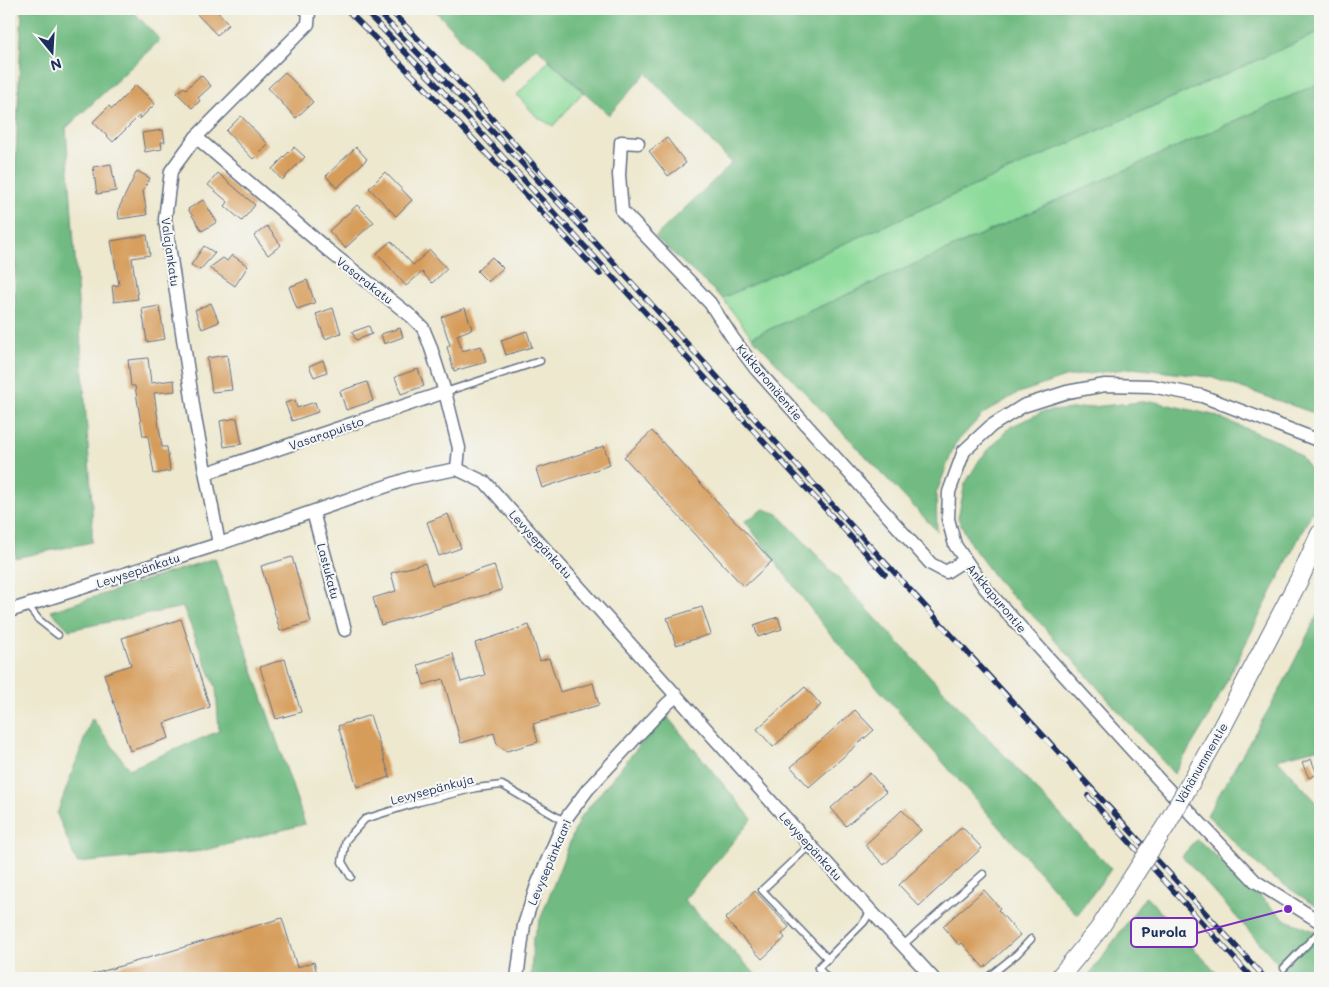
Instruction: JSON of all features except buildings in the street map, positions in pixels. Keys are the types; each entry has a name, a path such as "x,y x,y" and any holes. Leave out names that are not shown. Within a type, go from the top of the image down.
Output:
{"main road":[{"name":"Vähänummentie","path":"1059,978 1104,921 1167,824 1219,733 1300,578 1320,534"}],"street":[{"name":"Valajankatu","path":"219,544 195,418 165,219 171,170 196,137 308,24 307,10"},
{"name":"Vasarakatu","path":"196,137 329,251 412,317 422,328 430,344 445,392 459,448 457,469"},
{"name":"Kukkaromäentie","path":"638,143 621,142 619,175 622,211 710,303 756,369 931,564 946,572 965,560"},
{"name":"Ankkapurontie","path":"1320,441 1202,396 1151,386 1105,385 1067,392 1024,406 991,426 964,451 949,492 948,519 955,545 985,588 1161,782 1255,881 1320,922"},
{"name":"Vasarapuisto","path":"206,473 445,392"},
{"name":"Levysepänkatu","path":"9,611 219,544 410,478 457,469 486,483 810,845 933,978"},
{"name":"Lastukatu","path":"313,512 345,630"},
{"name":"Levysepänkaari","path":"517,978 524,925 537,885 564,821 588,789 666,704 676,696"}],"lane":[{"path":"445,392 540,361"},
{"path":"26,605 39,620 58,635"},
{"name":"Levysepänkuja","path":"351,877 342,862 346,840 365,819 419,802 476,788 502,785 564,821"},
{"path":"810,845 762,890 828,959"},
{"path":"902,946 983,874"},
{"path":"827,978 818,968 864,922 871,911"},
{"path":"1284,968 1320,931"},
{"path":"987,978 1017,954 1031,939"}],"green space":[{"path":"22,9 131,9 160,40 66,128 92,503 92,542 15,558 15,180"},
{"path":"434,9 1320,9 1320,32 722,298 655,237 732,163 646,73 609,115 536,47 501,83"},
{"path":"1320,32 1320,83 752,337 722,298"},
{"path":"549,60 583,92 553,126 537,117 517,95"},
{"path":"1320,83 1320,415 1210,377 1132,368 1065,377 1016,394 983,414 955,444 936,494 937,531 752,337"},
{"path":"1151,401 1213,415 1282,443 1300,456 1314,475 1316,504 1209,716 1174,774 1043,626 1001,585 971,545 958,518 965,484 980,459 1010,427 1042,412"},
{"path":"764,509 778,514 1111,869 1077,915 826,629 745,521"},
{"path":"215,558 305,824 202,851 77,863 57,814 92,718 129,769 219,731 216,688 183,607 69,630 51,611"},
{"path":"1320,610 1320,748 1277,759 1320,806 1320,909 1265,872 1207,815 1280,690"},
{"path":"665,714 752,819 684,900 759,978 531,978 533,938 579,819"},
{"path":"1197,839 1286,920 1320,933 1320,978 1291,978 1182,856"},
{"path":"1146,896 1221,978 1087,978"}],"railway":[{"path":"346,9 424,87 600,274"},
{"path":"363,9 435,83 885,574"},
{"path":"375,9 556,199 953,638 1265,978"},
{"path":"389,9 450,72 584,221"},
{"path":"1088,796 1252,978"}],"place":[{"name":"Purola","path":"1288,909"}]}
